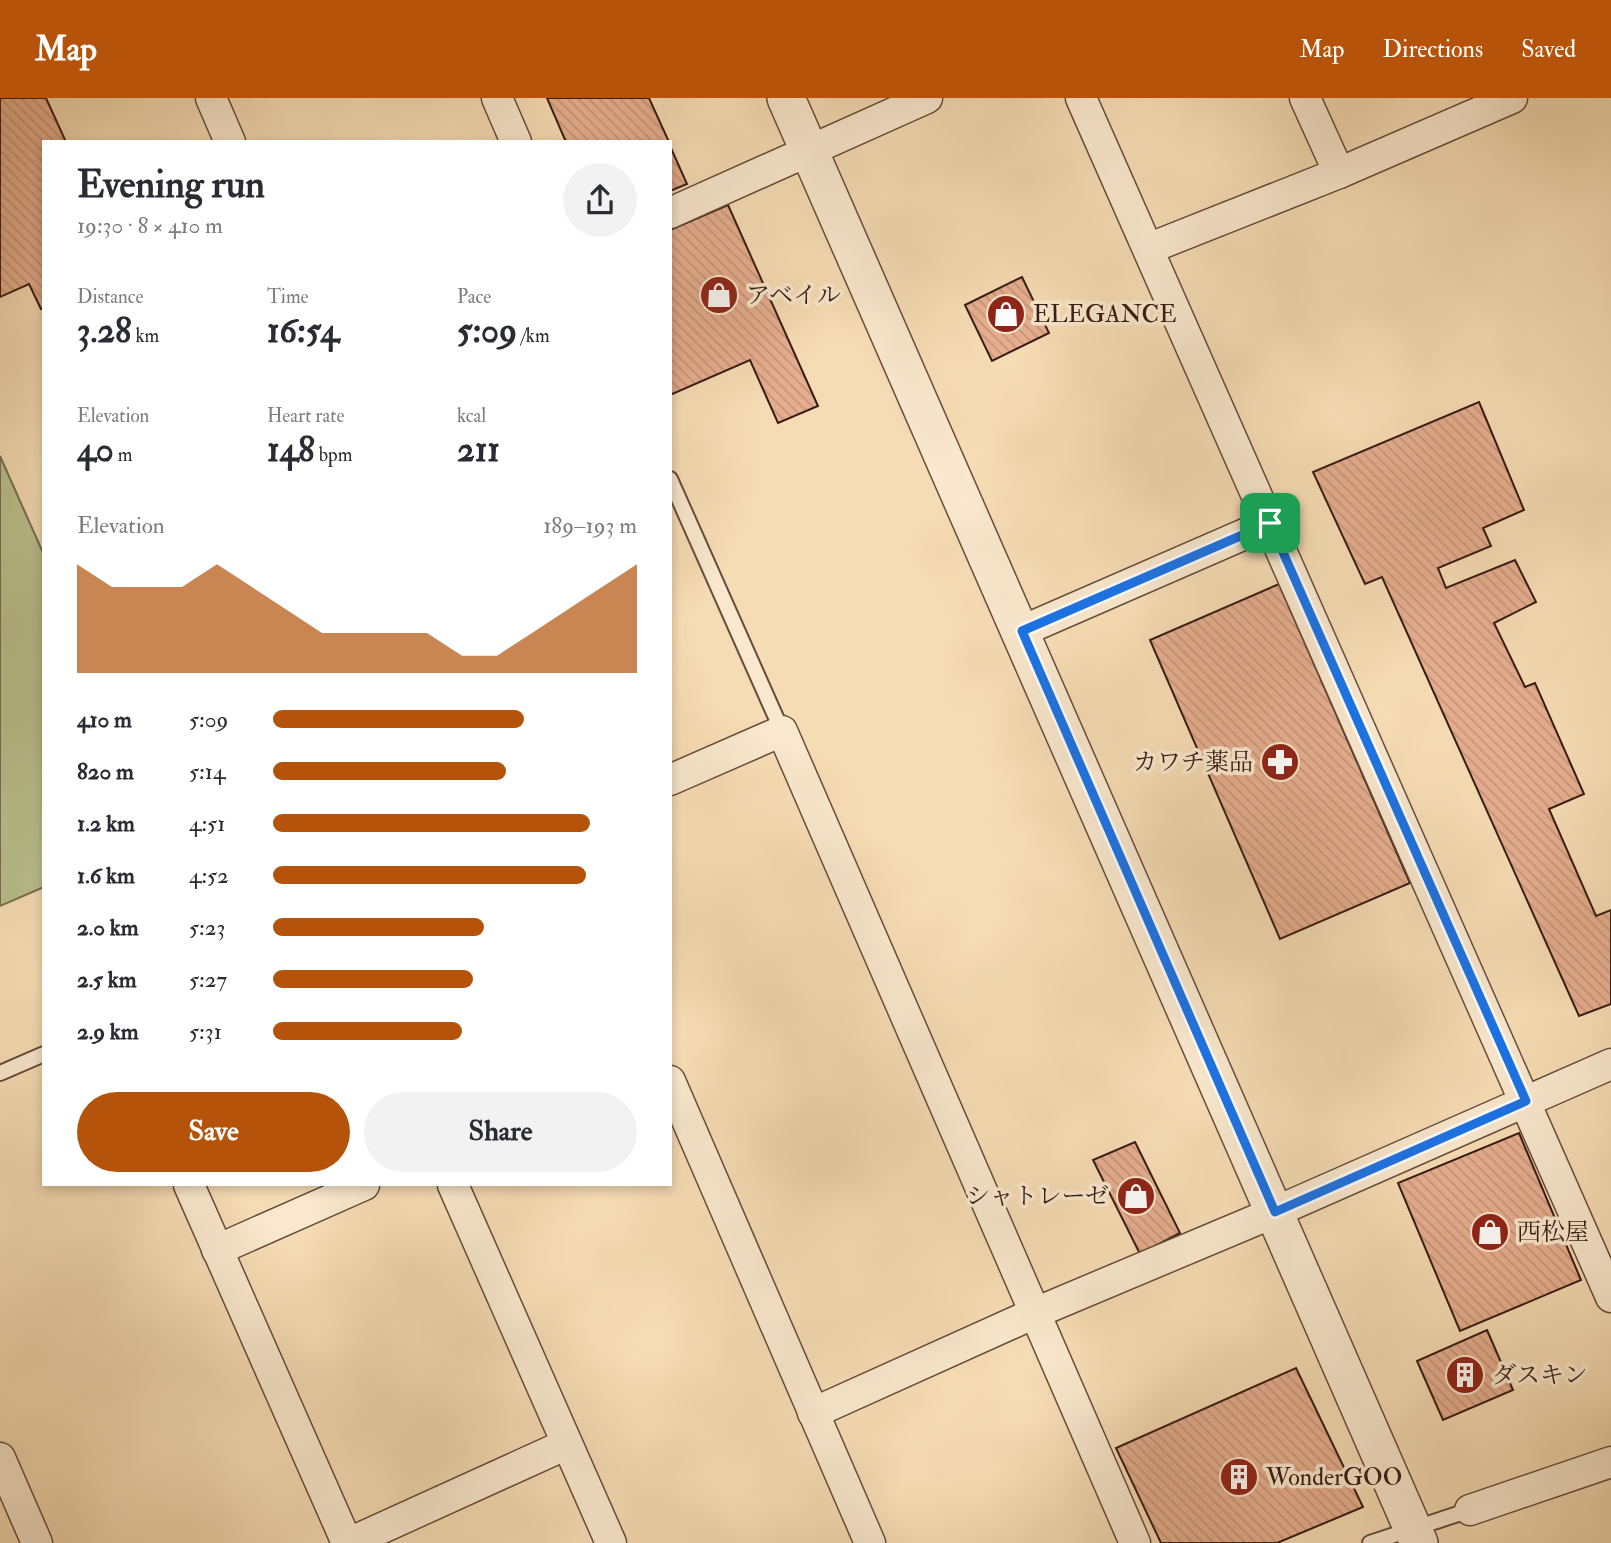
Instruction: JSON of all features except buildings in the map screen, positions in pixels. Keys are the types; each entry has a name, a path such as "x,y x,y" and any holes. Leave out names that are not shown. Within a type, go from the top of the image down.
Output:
{"street":[{"path":"211,98 229,140"},
{"path":"497,98 515,140"},
{"path":"786,98 811,149 961,498 1022,631 1415,1536"},
{"path":"672,212 927,98"},
{"path":"1082,98 1611,1297"},
{"path":"1305,98 1339,173"},
{"path":"1150,248 1339,173 1512,98"},
{"path":"1022,631 1270,523"},
{"path":"672,779 782,731 1135,1543"},
{"path":"813,1413 1035,1313 1275,1212 1611,1064"},
{"path":"672,1086 870,1543"},
{"path":"188,1186 348,1543 567,1444"},
{"path":"217,1250 362,1186"},
{"path":"453,1186 611,1543"},
{"path":"0,1458 37,1543"},
{"path":"1470,1510 1611,1462"}],"lane":[{"path":"672,484 782,731"},
{"path":"0,1073 42,1055"},
{"path":"1370,1543 1415,1536 1470,1510"}],"green space":[{"path":"0,456 42,550 42,888 0,906"}],"place":[{"name":"アベイル","path":"719,295"},
{"name":"ELEGANCE","path":"1006,314"},
{"name":"カワチ薬品","path":"1280,762"},
{"name":"シャトレーゼ","path":"1136,1196"},
{"name":"西松屋","path":"1490,1232"},
{"name":"ダスキン","path":"1465,1375"},
{"name":"WonderGOO","path":"1239,1477"}],"route":[{"path":"1270,523 1526,1101 1275,1212 1022,631 1270,523"}]}
